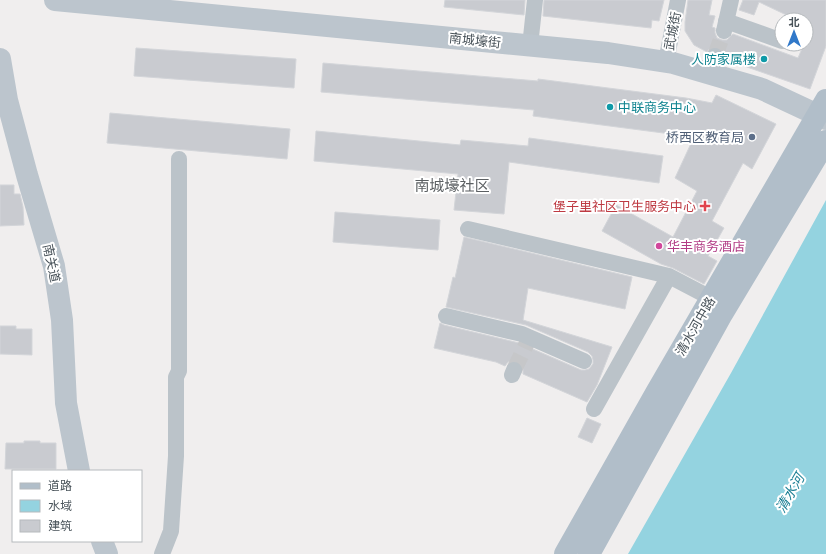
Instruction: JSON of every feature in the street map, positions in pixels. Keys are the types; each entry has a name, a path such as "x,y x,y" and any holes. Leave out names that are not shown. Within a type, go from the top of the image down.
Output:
{"main road":[{"name":"清水河中路","path":"565,554 652,399 823,111"},
{"name":"清水河中路","path":"589,554 722,314 826,142"}],"street":[{"name":"南城壕街","path":"55,0 115,2 608,53 666,62 712,65 762,89 823,111"},
{"path":"530,46 535,0"},
{"name":"武城街","path":"666,62 678,0"},
{"path":"731,0 725,26 774,40"},
{"name":"南关道","path":"0,60 7,100 54,266 62,320 66,403 79,470"},
{"path":"162,554 171,531 175,471 176,377 179,371 179,159"},
{"path":"468,230 669,276 711,298"},
{"path":"594,408 669,276"},
{"path":"446,316 528,340 584,361"},
{"path":"102,542 107,554"}],"water":[{"name":"清水河","path":"826,200 826,554 628,554 731,373"}],"building":[{"path":"445,0 525,0 524,15 444,7"},
{"path":"544,0 664,0 659,21 652,20 651,28 543,16"},
{"path":"688,0 712,0 709,15 715,16 712,27 715,28 717,38 727,40 733,34 774,49 774,52 782,52 798,58 801,52 814,52 814,12 780,12 759,2 754,15 739,10 743,0 826,0 826,46 810,89 724,59 723,51 718,47 713,47 707,52 694,45 685,31"},
{"path":"136,48 296,59 294,88 134,76"},
{"path":"323,63 538,81 538,79 686,98 712,103 716,95 776,124 752,169 743,163 712,221 724,228 708,256 717,261 704,284 673,268 661,264 602,231 616,205 673,237 697,191 675,178 694,137 533,116 534,110 321,92"},
{"path":"110,113 290,129 287,159 107,143"},
{"path":"316,131 460,145 461,140 528,146 529,138 663,156 659,183 509,162 504,214 454,210 458,174 314,161"},
{"path":"0,185 14,185 14,194 20,194 23,207 24,225 0,226"},
{"path":"335,212 440,220 438,250 333,242"},
{"path":"464,237 632,277 625,309 528,288 523,320 612,347 597,385 587,402 523,374 522,364 517,361 508,362 505,366 496,362 434,348 440,323 519,343 581,370 589,369 593,364 592,356 588,352 526,325 446,307 453,277 455,278"},
{"path":"0,326 16,326 16,329 32,329 32,355 0,354"},
{"path":"587,418 601,424 592,443 578,437"},
{"path":"24,441 56,443 56,469 5,469 6,443 24,443"}],"tunnel":[{"path":"715,56 724,31"},
{"path":"514,370 527,343"}],"place":[{"name":"人防家属楼","path":"764,59"},
{"name":"中联商务中心","path":"610,107"},
{"name":"桥西区教育局","path":"752,137"},
{"name":"堡子里社区卫生服务中心","path":"705,206"},
{"name":"华丰商务酒店","path":"659,246"}],"district":[{"name":"南城壕社区","path":"452,186"}]}
